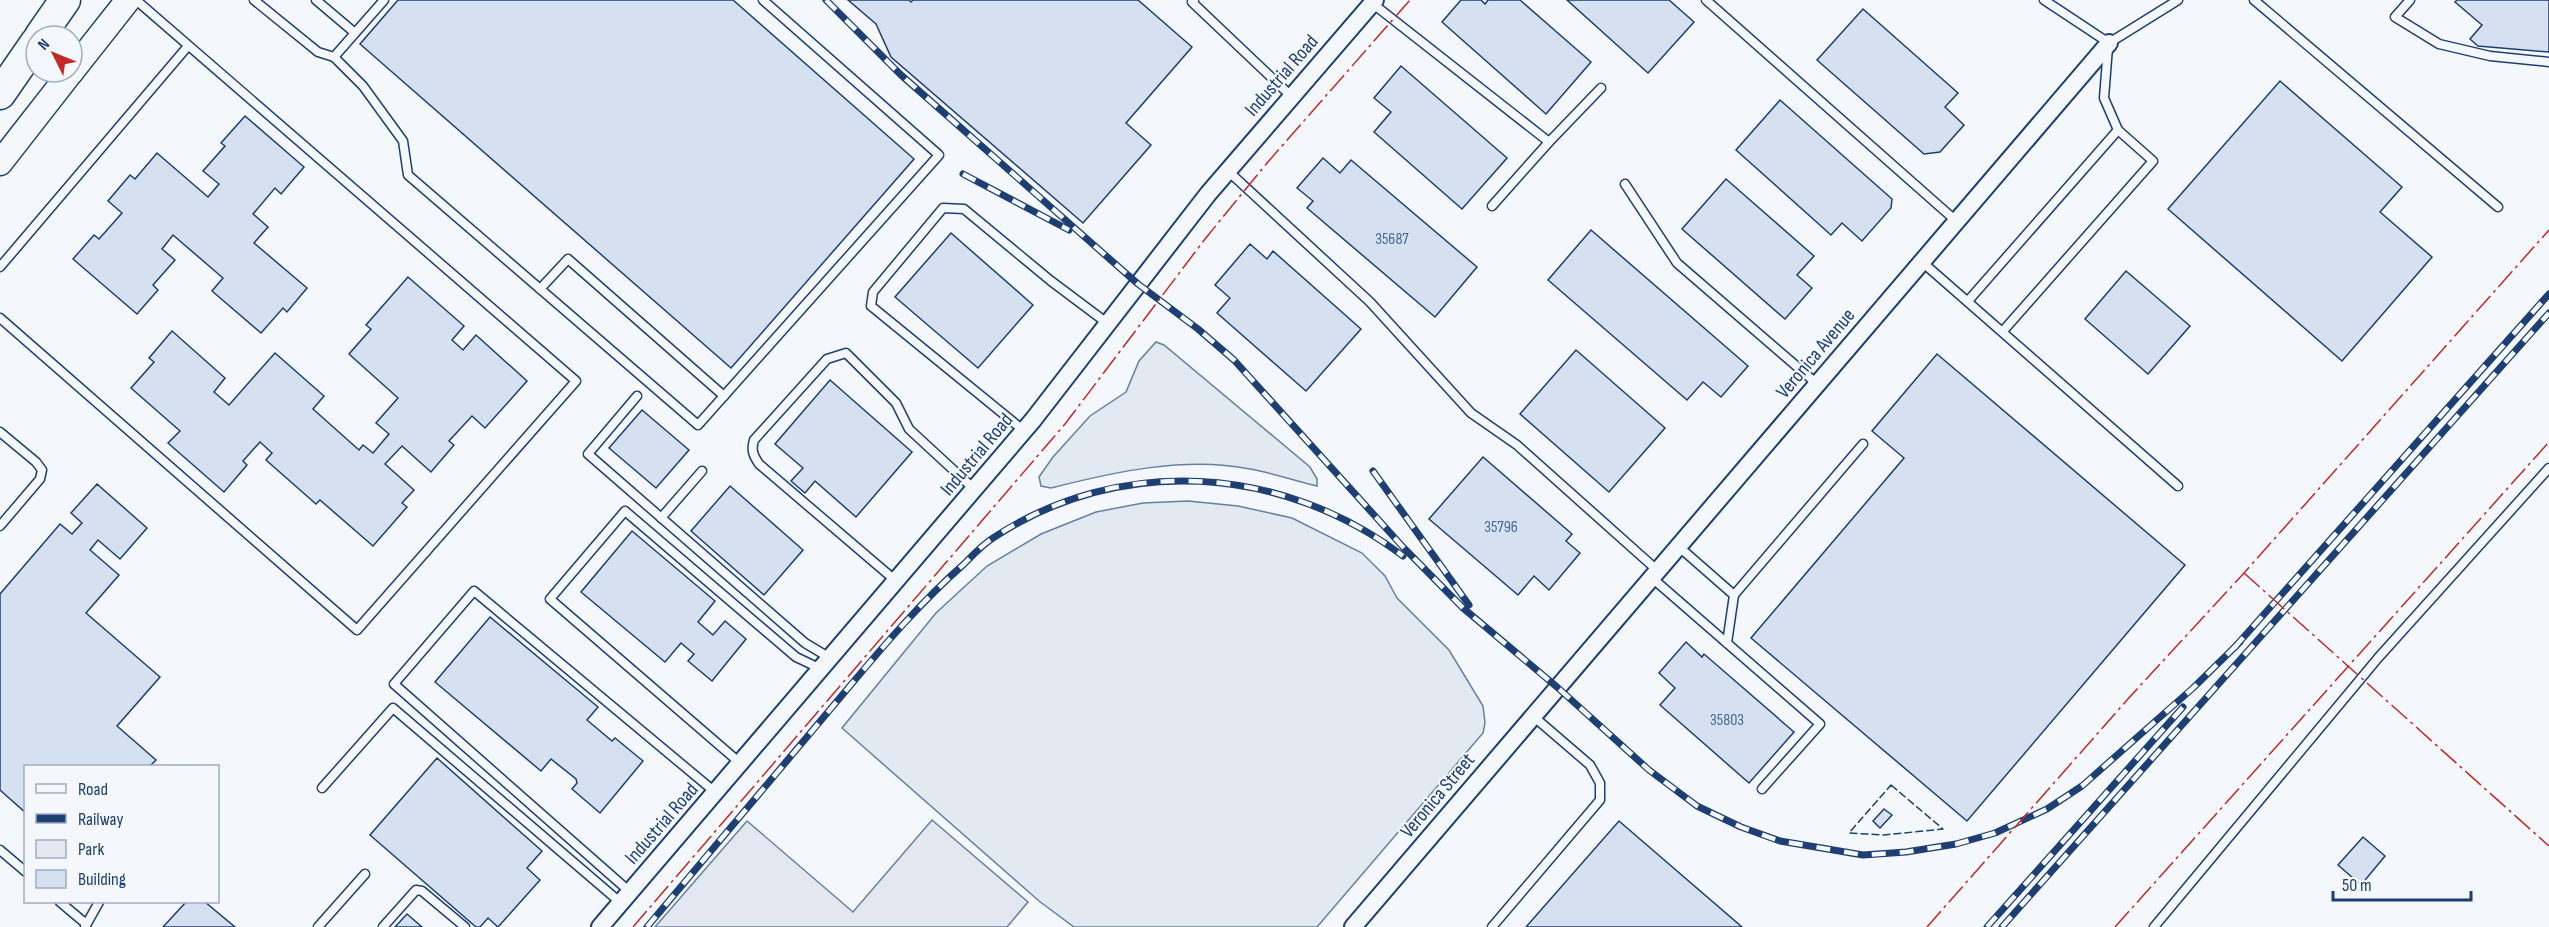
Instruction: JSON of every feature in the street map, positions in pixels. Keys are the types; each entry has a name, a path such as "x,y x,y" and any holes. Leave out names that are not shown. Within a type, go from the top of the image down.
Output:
{"highway":[{"path":"48,24 65,0"},
{"path":"0,94 24,59"}],"main road":[{"path":"84,57 128,0"},
{"path":"0,163 63,84"}],"street":[{"name":"Industrial Road","path":"600,927 974,489 1227,170 1373,2"},
{"name":"Veronica Avenue","path":"1554,691 1955,220 2109,44"},
{"name":"Veronica Street","path":"1353,927 1554,691"}],"lane":[{"path":"0,318 357,630 576,381 136,0"},
{"path":"254,0 318,52 334,57 363,86 403,141 408,175 698,425 939,155 763,0"},
{"path":"316,0 355,33"},
{"path":"334,57 384,0"},
{"path":"1194,0 1192,2 1291,96"},
{"path":"1706,0 1955,220"},
{"path":"2044,0 2109,44"},
{"path":"2109,44 2178,0"},
{"path":"2254,0 2498,207"},
{"path":"2410,0 2395,17 2439,44 2490,56 2549,62"},
{"path":"1373,2 1549,142"},
{"path":"2003,331 2153,161 2118,130 2104,98 2109,44"},
{"path":"0,267 188,46"},
{"path":"1492,206 1601,88"},
{"path":"1968,301 2118,130"},
{"path":"1227,170 1370,302 1471,413 1517,445 1727,643 1820,724 1762,789"},
{"path":"1624,184 1677,262 1816,383"},
{"path":"1023,430 871,306 873,292 943,208 964,209 1051,281 1107,323"},
{"path":"540,289 568,259 724,396"},
{"path":"1921,260 2178,486"},
{"path":"896,581 759,464 751,448 754,440 827,359 846,353 896,403 909,429 974,489"},
{"path":"637,396 588,454 825,663"},
{"path":"0,434 36,462 42,470 40,479 0,526"},
{"path":"1727,643 1734,595 1863,444"},
{"path":"2154,927 2378,658 2549,468"},
{"path":"661,518 702,471"},
{"path":"740,763 550,599 625,511 796,657 825,663"},
{"path":"1678,545 1734,595"},
{"path":"625,897 394,684 437,633 474,591 716,792"},
{"path":"322,788 393,708 625,897"},
{"path":"1492,927 1600,800 1600,783 1590,765 1533,716"},
{"path":"0,850 24,870"},
{"path":"318,927 365,874"},
{"path":"383,927 416,890 422,891 465,927"},
{"path":"61,903 86,925 98,903"}],"green space":[{"path":"1156,342 1164,345 1310,467 1317,479 1317,486 1250,469 1200,464 1150,468 1100,476 1051,488 1041,486 1039,477 1053,457 1090,416 1126,392 1139,361"},
{"path":"1188,501 1238,506 1292,518 1362,553 1385,576 1397,598 1449,650 1483,706 1485,723 1483,733 1317,927 1074,927 1039,901 842,728 936,613 987,566 1041,534 1096,512 1143,503"}],"shaded area":[{"path":"932,820 1028,902 1007,927 655,927 747,821 853,912"}],"building":[{"path":"398,0 733,0 914,159 731,368 360,44"},
{"path":"848,0 909,0 911,2 913,0 1138,0 1192,47 1126,123 1151,145 1083,223 891,57 876,24"},
{"path":"1461,0 1481,0 1485,4 1488,0 1520,0 1591,62 1546,114 1442,22"},
{"path":"1567,0 1669,0 1694,22 1648,73"},
{"path":"2457,0 2549,0 2549,52 2478,46 2470,39 2482,25 2455,2"},
{"path":"1863,9 1958,93 1945,107 1964,125 1940,152 1924,154 1817,60"},
{"path":"1401,66 1507,158 1462,209 1374,132 1391,112 1374,98"},
{"path":"2280,81 2402,187 2380,212 2432,257 2342,361 2168,209"},
{"path":"1780,100 1892,199 1891,208 1862,241 1842,223 1831,235 1736,150"},
{"path":"245,116 304,167 281,194 275,188 253,214 268,227 254,243 307,288 287,312 283,308 261,333 212,291 223,278 173,235 162,249 175,260 153,285 158,290 137,314 73,259 94,235 99,239 122,213 108,201 130,175 135,179 157,153 208,197 219,184 203,171 225,146 221,143"},
{"path":"1323,158 1340,173 1351,160 1477,267 1435,317 1307,208 1313,201 1297,188"},
{"path":"1726,179 1814,256 1797,275 1812,288 1785,319 1682,229"},
{"path":"1591,230 1748,366 1721,397 1703,382 1687,400 1548,280"},
{"path":"951,233 1033,305 978,368 895,297"},
{"path":"1250,244 1267,259 1273,251 1361,329 1306,391 1217,313 1230,298 1215,285"},
{"path":"2126,271 2190,326 2148,374 2085,319"},
{"path":"408,277 464,326 452,340 463,350 476,335 527,381 485,428 472,416 449,441 454,445 431,472 402,446 385,464 414,490 402,503 407,507 373,546 320,500 316,504 266,460 272,453 260,442 243,461 247,465 224,492 168,443 180,431 131,388 154,362 149,358 172,331 225,378 214,392 229,405 275,353 324,396 313,409 359,450 363,445 373,453 389,434 376,423 398,398 349,354 371,329 366,325"},
{"path":"1576,350 1665,428 1609,492 1520,414"},
{"path":"1937,354 2185,565 1967,821 1751,638 1904,458 1872,431"},
{"path":"830,380 912,452 856,517 815,481 805,493 791,481 803,468 775,444"},
{"path":"642,410 689,450 656,488 609,448"},
{"path":"1483,457 1572,534 1566,541 1580,553 1549,590 1534,576 1518,595 1429,519"},
{"path":"97,484 147,528 120,559 98,540 90,550 119,575 86,613 160,677 117,726 156,760 151,765 24,765 24,811 0,790 0,594 60,524 72,534 82,523 71,513"},
{"path":"730,486 803,550 764,595 691,531"},
{"path":"632,531 715,601 698,622 713,635 725,621 746,639 712,681 688,661 694,654 681,643 665,662 581,592"},
{"path":"490,617 598,707 587,720 612,741 615,738 643,761 600,813 572,789 577,783 576,779 551,759 541,771 435,682"},
{"path":"1686,642 1702,657 1704,654 1794,732 1749,783 1660,705 1675,688 1659,673"},
{"path":"437,758 542,851 527,868 540,880 498,927 488,918 480,927 476,927 370,835"},
{"path":"1884,809 1892,815 1880,828 1873,821"},
{"path":"1619,821 1742,927 1526,927"},
{"path":"2363,837 2385,856 2361,885 2338,865"},
{"path":"185,903 206,903 235,927 163,927"},
{"path":"407,914 422,927 395,927"}],"railway":[{"path":"826,0 901,75 1138,284 1198,329 1234,360 1403,547 1463,608 1557,687 1649,770 1697,806 1741,827 1780,841 1863,855 1906,852 1956,844 1995,833 2047,809 2082,786 2193,688 2240,642"},
{"path":"963,174 1069,230"},
{"path":"2234,648 2549,294"},
{"path":"2002,927 2549,313"},
{"path":"1373,471 1469,605"},
{"path":"647,927 890,639 919,608 985,544 1042,511 1094,493 1147,483 1200,481 1254,488 1306,503 1356,526 1403,556"},
{"path":"1987,927 2183,707"}],"fence":[{"path":"1891,785 1943,829 1884,835 1849,833 1891,785"}],"power":[{"path":"633,927 1065,424 1205,239 1267,163 1410,0"},
{"path":"1927,927 2127,700 2244,573 2549,230"},
{"path":"2115,927 2549,442"},
{"path":"2244,573 2549,846"}]}
